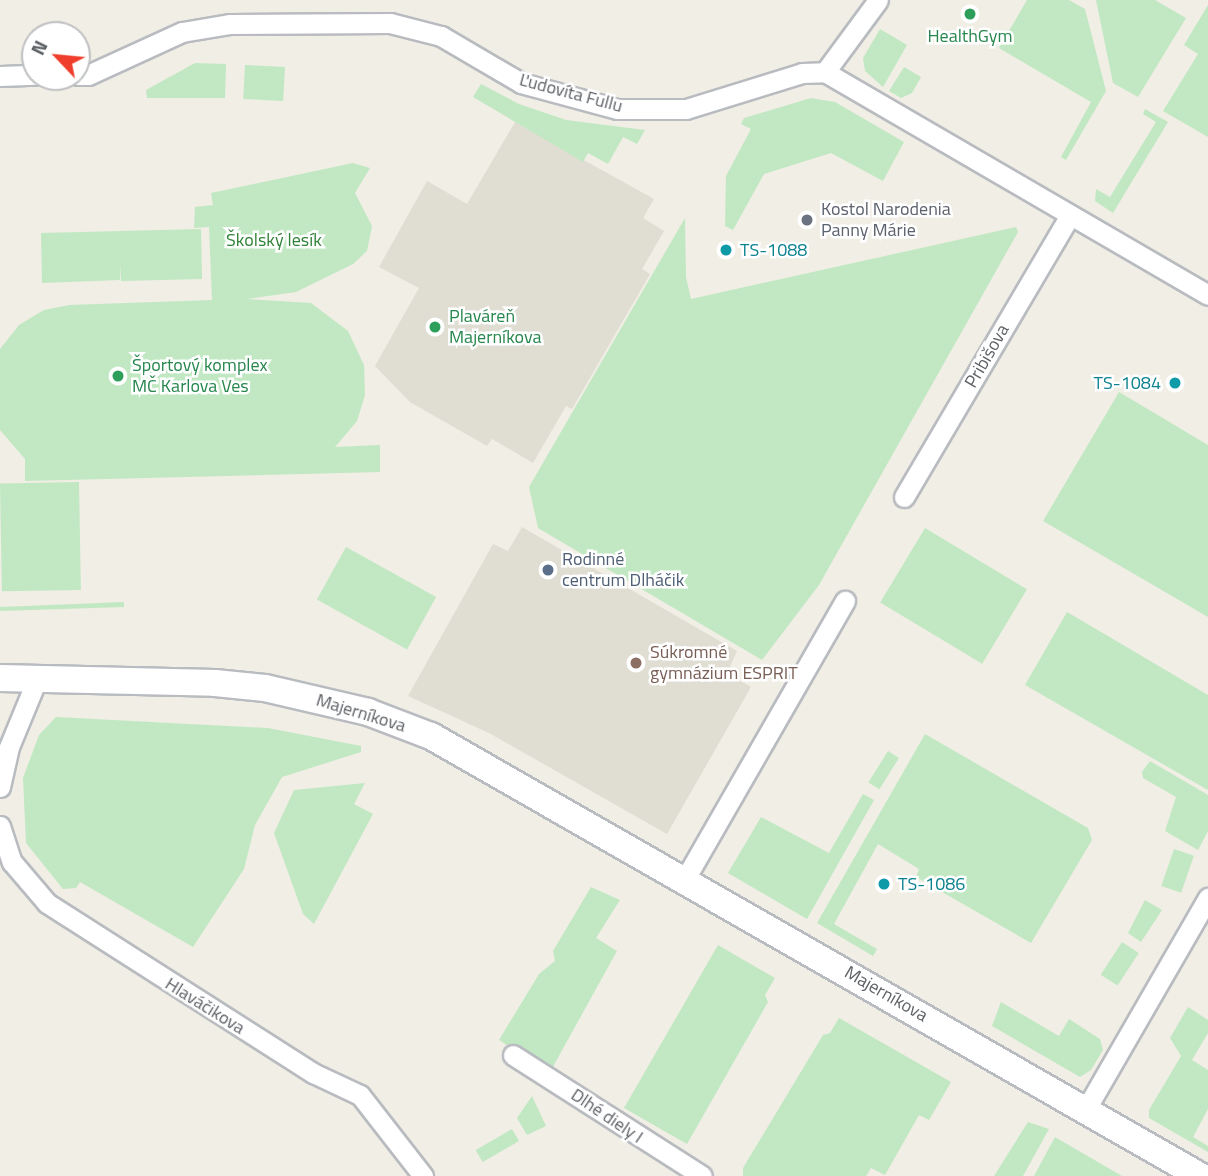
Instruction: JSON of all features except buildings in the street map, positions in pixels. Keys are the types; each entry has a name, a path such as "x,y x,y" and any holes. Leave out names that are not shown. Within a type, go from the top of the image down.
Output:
{"street":[{"path":"878,0 825,72 1208,295"},
{"name":"Ľudovíta Fullu","path":"91,74 182,32 230,24 345,22 390,23 441,36 521,83 617,109 687,109 802,74 825,72"},
{"path":"0,76 21,75"},
{"name":"Pribišova","path":"904,497 1070,215"},
{"path":"685,879 845,601"},
{"name":"Majerníkova","path":"0,678 233,684 368,712 471,757 1200,1176"},
{"path":"0,787 9,747 37,678"},
{"name":"Hlaváčikova","path":"0,825 12,862 47,904 313,1073 360,1094 423,1176"},
{"path":"1086,1110 1208,898"},
{"name":"Dlhé diely I","path":"513,1055 702,1176"}],"shaded area":[{"path":"515,122 654,199 643,218 664,231 642,269 650,274 572,409 566,406 533,463 492,439 487,446 410,402 375,366 419,288 379,267 427,181 467,204"},
{"name":"Súkromné gymnázium ESPRIT","path":"522,527 737,651 727,673 751,687 667,834 489,733 408,696 493,544 508,551"}],"green space":[{"path":"1027,0 1069,0 1085,9 1106,91 1066,160 1061,157 1091,102 999,48"},
{"path":"1096,0 1155,0 1186,18 1138,97 1113,83"},
{"path":"1208,5 1208,137 1163,111 1198,54 1184,45"},
{"path":"880,29 907,45 883,87 865,71 863,58"},
{"path":"195,63 226,64 225,98 147,98 146,90"},
{"path":"245,65 285,67 283,101 243,99"},
{"path":"904,67 921,77 912,93 901,98 889,91"},
{"path":"481,84 519,104 566,120 645,130 637,144 623,137 608,164 588,153 583,162 473,97"},
{"path":"811,98 835,102 904,142 883,181 831,153 764,174 733,230 725,226 726,176 751,129 741,124 744,118"},
{"path":"1145,109 1168,122 1113,213 1095,201 1096,189 1110,197 1156,122 1143,114"},
{"name":"Školský lesík","path":"353,163 370,168 355,193 372,226 367,251 353,264 296,292 247,299 311,303 348,331 364,365 365,395 357,421 335,447 380,445 380,472 25,481 25,459 0,430 0,349 19,325 44,310 69,305 212,300 209,227 194,228 195,207 213,205 211,193"},
{"path":"685,218 686,277 691,299 1016,227 1018,232 819,585 762,660 538,528 529,487"},
{"path":"201,229 202,279 121,281 120,264 120,280 42,283 41,233"},
{"path":"1119,392 1208,445 1208,617 1043,521"},
{"path":"79,482 81,590 2,591 0,483"},
{"path":"925,528 1027,589 982,664 880,603"},
{"path":"346,547 436,597 407,649 317,599"},
{"path":"124,602 124,607 0,611 0,607"},
{"path":"1067,612 1208,695 1208,790 1025,685"},
{"path":"56,717 268,728 361,746 361,752 282,777 255,825 244,869 193,947 80,882 76,888 63,889 26,843 23,778 39,735"},
{"path":"925,734 1088,828 1092,840 1031,943 916,877 919,869 878,844 834,924 877,949 873,956 817,923"},
{"path":"888,751 899,758 879,789 868,782"},
{"path":"1150,761 1208,795 1208,831 1198,850 1165,831 1176,797 1143,778 1142,772"},
{"path":"365,783 354,804 373,814 314,924 303,914 274,833 294,790"},
{"path":"863,794 874,800 807,919 728,873 761,817 829,853"},
{"path":"1174,849 1194,856 1181,893 1161,886"},
{"path":"591,887 620,900 596,938 617,951 550,1072 499,1040 539,974 555,961 553,951"},
{"path":"1145,900 1162,910 1141,942 1128,933"},
{"path":"1122,942 1139,953 1118,986 1101,975"},
{"path":"718,945 775,978 765,995 768,1002 687,1144 624,1108"},
{"path":"1001,1002 1059,1036 1069,1019 1100,1039 1103,1050 1091,1070 1080,1077 992,1026"},
{"path":"1188,1007 1208,1020 1208,1033 1192,1060 1208,1070 1208,1109 1193,1137 1208,1146 1208,1152 1149,1118 1149,1110 1181,1056 1170,1038"},
{"path":"839,1018 951,1082 929,1120 919,1115 885,1175 871,1168 866,1176 743,1176 743,1168 823,1035 830,1033"},
{"path":"532,1096 546,1126 527,1135 517,1118"},
{"path":"1028,1122 1049,1129 1023,1176 994,1176"},
{"path":"512,1129 519,1141 483,1162 476,1150"},
{"path":"1055,1137 1122,1176 1034,1176"}],"place":[{"name":"HealthGym","path":"970,14"},
{"name":"Kostol Narodenia Panny Márie","path":"807,220"},
{"name":"TS-1088","path":"726,250"},
{"name":"Plaváreň Majerníkova","path":"435,327"},
{"name":"Športový komplex MČ Karlova Ves","path":"118,376"},
{"name":"TS-1084","path":"1175,383"},
{"name":"Rodinné centrum Dlháčik","path":"548,570"},
{"name":"Súkromné gymnázium ESPRIT","path":"636,663"},
{"name":"TS-1086","path":"884,884"}]}
